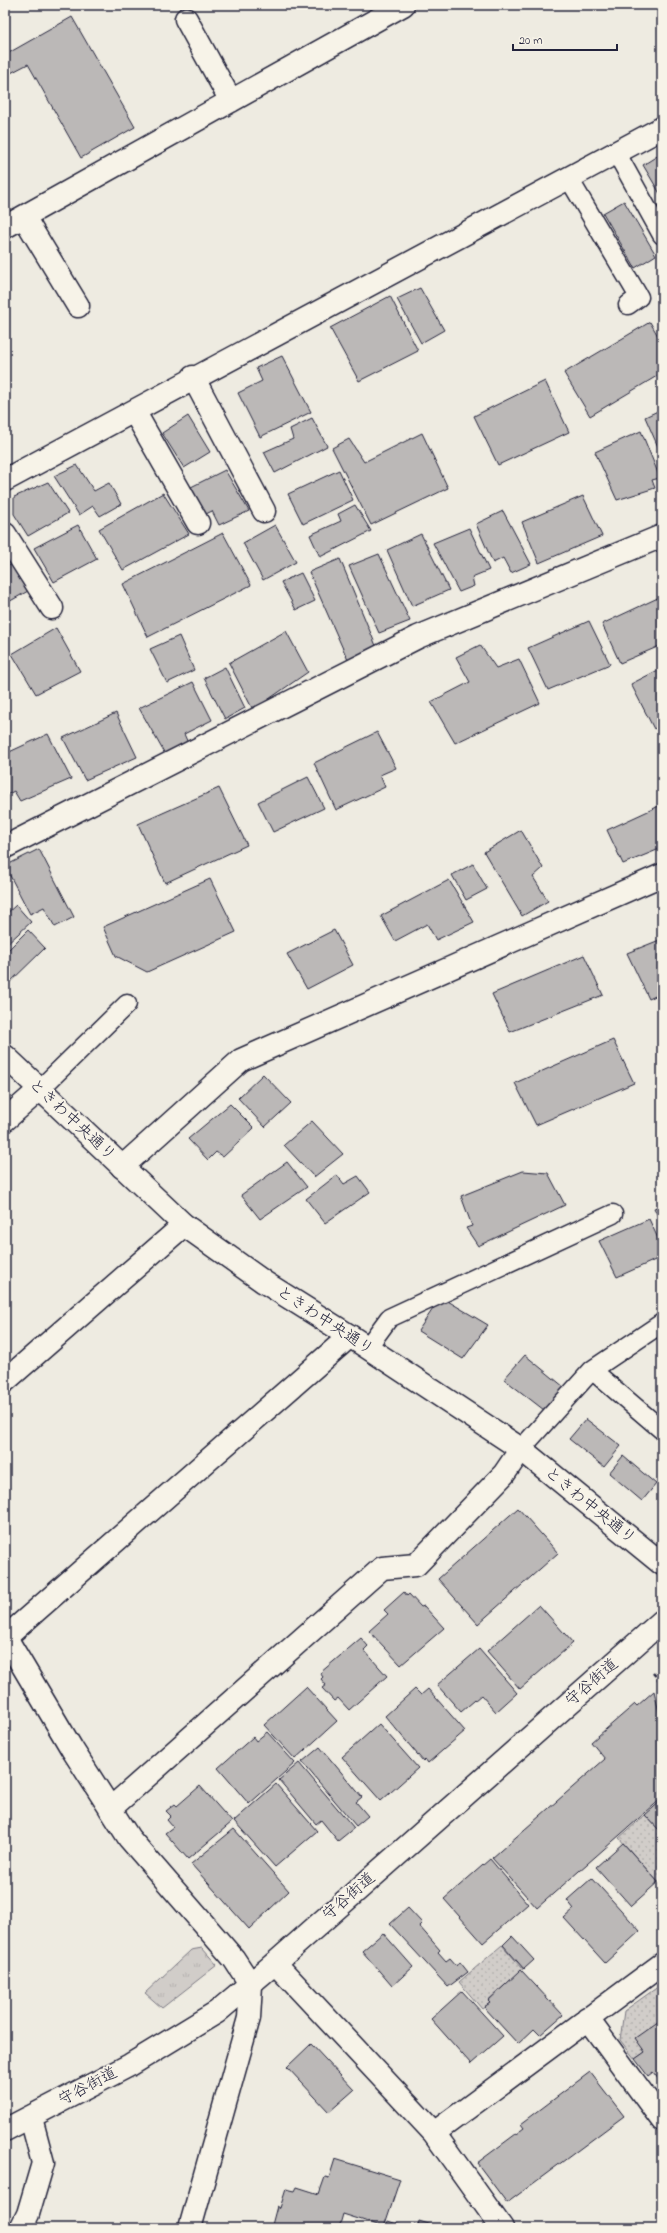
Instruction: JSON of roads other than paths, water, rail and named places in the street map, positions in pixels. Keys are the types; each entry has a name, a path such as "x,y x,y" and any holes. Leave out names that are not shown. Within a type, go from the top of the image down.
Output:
{"street":[{"path":"78,306 12,219 231,101 403,5"},
{"path":"186,19 231,101"},
{"path":"5,480 194,377 662,128"},
{"path":"194,377 264,511"},
{"path":"134,410 198,523"},
{"path":"5,534 52,608"},
{"path":"5,847 418,637 662,536"},
{"path":"122,1167 241,1060 662,875"},
{"name":"ときわ中央通り","path":"5,1056 39,1090 184,1225 264,1282 359,1342 521,1449 662,1564"},
{"path":"5,1120 39,1090"},
{"path":"5,1381 184,1225"},
{"path":"190,2228 249,2018 251,1984 234,1959 129,1838 72,1749 5,1637 359,1342"},
{"path":"110,1809 382,1568 416,1565 504,1474 521,1449"},
{"name":"守谷街道","path":"5,2130 31,2118 130,2065 217,2012 275,1963 662,1620"},
{"path":"275,1963 434,2133 502,2228"},
{"path":"434,2133 587,2018 662,1964"},
{"path":"587,2018 662,2120"},
{"path":"21,2228 28,2214 43,2163 31,2118"}],"lane":[{"path":"616,152 662,235"},
{"path":"568,177 639,298 628,305"},
{"path":"39,1090 127,1004"},
{"path":"359,1342 389,1318 613,1214"},
{"path":"521,1449 592,1370 662,1323"},
{"path":"592,1370 662,1430"}]}
